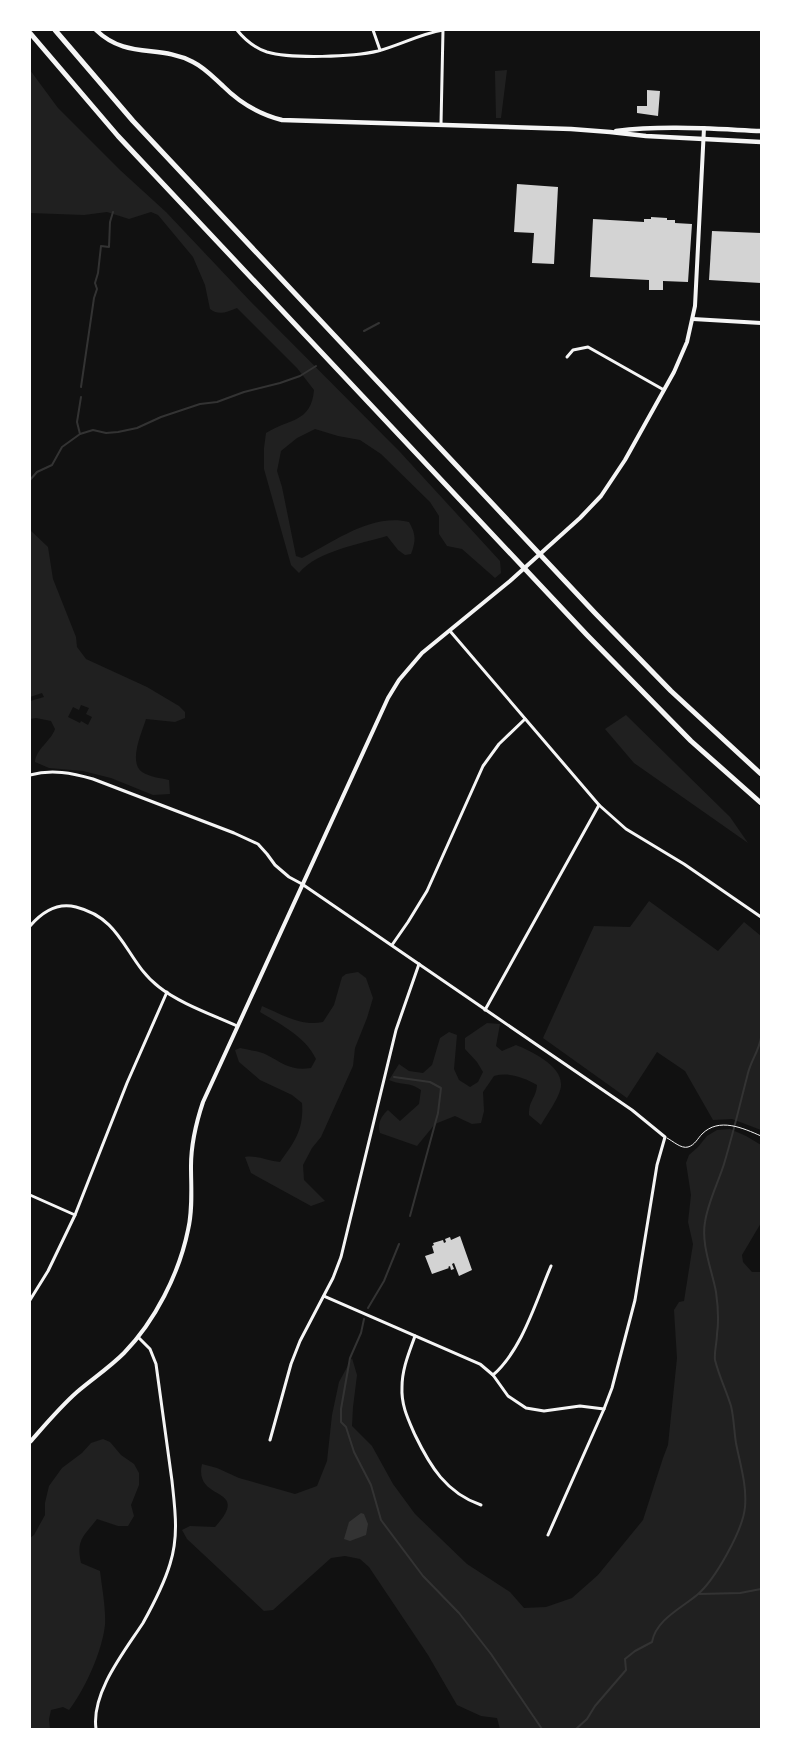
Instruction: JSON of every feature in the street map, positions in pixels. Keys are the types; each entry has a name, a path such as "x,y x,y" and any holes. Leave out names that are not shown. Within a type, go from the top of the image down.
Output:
{"highway":[{"path":"55,30 133,121 595,613 671,691 761,774"},
{"path":"30,32 118,136 600,649 691,741 761,803"}],"main road":[{"path":"96,30 104,37 124,48 170,54 193,62 208,71 245,105 272,118 298,122 441,124 610,132 703,140 761,142"},
{"path":"610,132 640,128 704,128 761,131"}],"street":[{"path":"237,30 253,45 274,53 358,55 443,30 441,124"},
{"path":"373,30 380,50"},
{"path":"30,1442 74,1394 110,1366 138,1337 157,1308 174,1274 184,1248 191,1211 191,1163 196,1124 207,1093 388,698 412,664 431,646 510,580 590,509 607,489 625,460 682,356 693,319 697,288 704,128"},
{"path":"693,319 761,323"},
{"path":"567,357 573,350 588,348 664,390"},
{"path":"450,631 598,805 626,829 684,864 761,917"},
{"path":"392,945 422,899 486,761 499,744 525,719"},
{"path":"30,775 42,772 70,773 93,779 258,844 275,865 289,877 392,945 632,1110 665,1137 657,1165 635,1300 612,1388 548,1535"},
{"path":"485,1010 598,805"},
{"path":"30,926 45,912 58,906 73,906 91,912 106,921 117,932 146,974 167,992 237,1026"},
{"path":"270,1440 290,1364 341,1258 396,1030 419,964"},
{"path":"30,1300 48,1271 75,1214 127,1083 167,992"},
{"path":"30,1195 75,1214"},
{"path":"493,1375 504,1365 516,1346 551,1266"},
{"path":"324,1296 480,1364 493,1375 508,1396 517,1404 526,1408 544,1411 580,1406 604,1410"},
{"path":"416,1336 402,1376 402,1396 406,1416 430,1463 440,1478 456,1493 481,1505"},
{"path":"96,1729 96,1708 100,1696 159,1592 170,1565 175,1538 176,1518 156,1364 150,1349 138,1337"}],"lane":[{"path":"665,1137 682,1147 688,1147 695,1144 704,1132 717,1125 732,1125 761,1136"}],"shaded area":[{"path":"30,70 58,108 120,170 166,212 251,302 400,452 500,561 501,573 495,578 462,549 447,546 439,534 439,516 430,502 381,454 360,440 315,429 297,438 281,451 277,471 296,556 302,558 340,537 367,525 395,520 409,522 414,534 414,545 411,554 405,555 398,550 387,536 352,545 328,554 307,565 299,573 291,565 264,469 264,448 266,433 298,418 309,409 314,390 297,368 237,308 220,313 210,309 205,285 193,257 158,215 151,212 129,219 107,212 84,215 30,213"},
{"path":"507,70 501,118 496,118 495,71"},
{"path":"30,530 48,547 53,579 76,637 77,647 86,659 147,687 179,706 185,712 185,718 175,722 146,719 137,747 136,761 138,767 148,775 169,780 170,794 153,795 111,778 83,771 49,768 35,762 38,753 55,729 51,721 36,718 30,719 30,701 44,697 42,693 30,697","holes":["81,705 89,708 86,714 92,717 88,725 68,717 73,707 79,710"]},
{"path":"626,715 730,817 748,843 634,763 605,729"},
{"path":"649,901 718,951 744,922 761,936 761,1130 732,1119 713,1120 685,1071 657,1052 627,1098 543,1038 594,926 630,927"},
{"path":"358,972 366,978 373,998 355,1048 353,1066 321,1137 312,1148 303,1165 304,1180 325,1201 311,1206 251,1173 245,1157 280,1162 290,1148 300,1128 302,1103 292,1095 260,1080 239,1062 235,1050 240,1048 261,1052 293,1068 311,1068 316,1059 312,1051 284,1026 260,1012 262,1006 299,1021 307,1023 323,1022 334,1005 342,977 346,974"},
{"path":"487,1023 500,1024 496,1046 502,1051 516,1045 537,1055 551,1065 560,1077 561,1088 541,1125 529,1115 537,1085 511,1075 500,1075 494,1076 483,1092 484,1111 481,1123 472,1124 455,1116 435,1124 417,1146 380,1133 380,1120 388,1110 400,1121 419,1104 421,1090 412,1085 389,1080 399,1064 409,1071 423,1073 432,1065 440,1038 449,1032 457,1035 454,1069 459,1080 470,1087 478,1082 483,1072 465,1049 465,1038"},
{"path":"730,1129 761,1145 761,1223 742,1255 743,1262 752,1272 761,1272 761,1729 500,1729 497,1718 481,1716 457,1705 428,1655 369,1567 360,1559 345,1556 331,1558 273,1610 264,1611 187,1539 182,1530 190,1526 215,1527 225,1514 228,1505 225,1499 206,1484 202,1476 202,1464 217,1468 239,1478 295,1494 317,1486 327,1461 332,1415 339,1382 352,1358 357,1375 352,1426 372,1446 393,1484 415,1514 467,1564 510,1592 524,1608 546,1607 572,1598 598,1575 643,1520 668,1445 677,1358 674,1310 679,1302 684,1301 693,1244 688,1222 691,1195 686,1163 689,1155 707,1136 717,1130"},
{"path":"103,1439 110,1442 121,1455 134,1464 139,1473 139,1485 131,1505 134,1516 128,1526 118,1526 97,1519 82,1539 79,1549 81,1563 100,1571 105,1625 97,1658 87,1681 69,1710 63,1707 51,1710 49,1719 50,1729 30,1729 30,1538 34,1535 45,1515 45,1503 49,1486 62,1468 82,1453 91,1443"},
{"path":"361,1513 364,1514 368,1524 366,1535 350,1541 344,1539 349,1522"}],"building":[{"path":"647,90 660,91 658,116 637,113 637,106 647,106"},
{"path":"517,184 558,187 554,264 532,263 534,233 514,232"},
{"path":"651,217 675,220 675,223 692,224 688,282 663,281 663,290 649,290 649,280 590,277 593,219 644,222 644,219 651,219"},
{"path":"712,231 761,233 761,283 709,280"},
{"path":"460,1236 472,1270 459,1276 454,1263 452,1264 454,1269 451,1270 450,1266 432,1274 425,1256 434,1253 433,1243 443,1240 444,1243 446,1242 445,1239 450,1237 451,1240"}],"waterway":[{"path":"81,387 94,298 97,289 95,283 101,246 109,247 110,222 113,212"},
{"path":"364,331 379,323"},
{"path":"30,480 37,472 52,465 62,447 80,434 93,430 106,433 137,428 161,417 200,404 217,402 244,392 280,383 300,376 316,366"},
{"path":"80,434 77,422 81,397"},
{"path":"576,1729 587,1719 595,1706 626,1670 625,1659 652,1642 658,1627 676,1610 697,1595 712,1578 734,1541 743,1517 745,1491 732,1411 715,1360 718,1308 704,1240 704,1231 708,1207 724,1164 748,1073 761,1038"},
{"path":"394,1077 430,1082 441,1088 438,1113 410,1216"},
{"path":"368,1308 384,1281 399,1244"},
{"path":"364,1319 361,1333 350,1358 341,1409 341,1422 346,1427 354,1452 371,1485 381,1520 423,1576 459,1613 491,1654 542,1729"},
{"path":"699,1594 740,1593 761,1589"}]}
